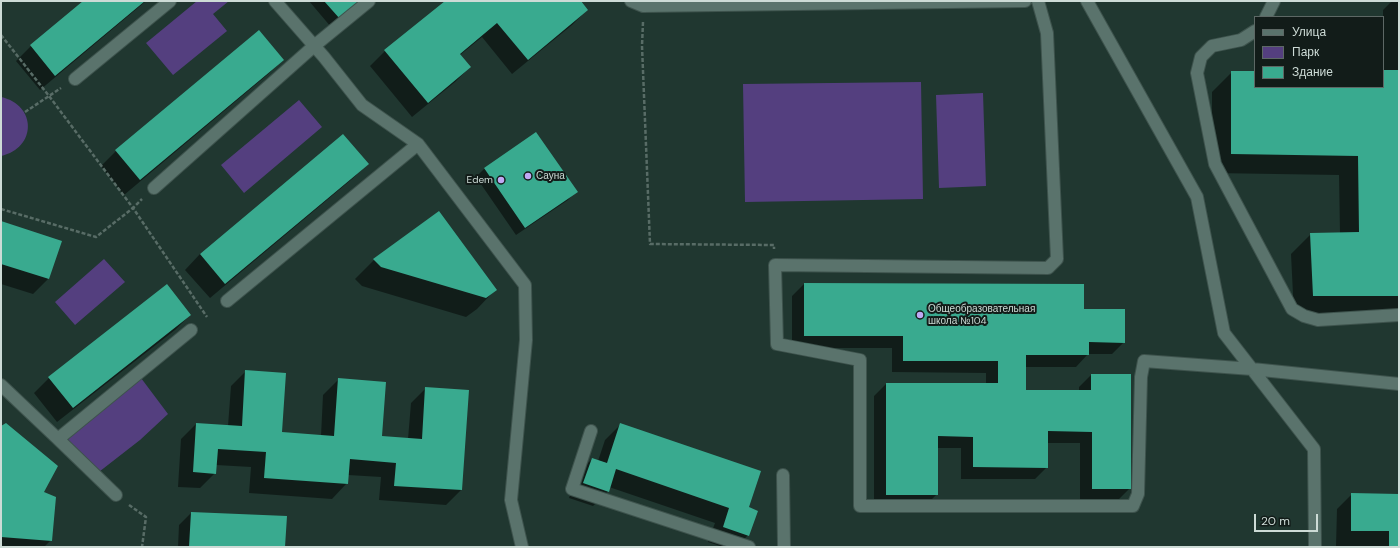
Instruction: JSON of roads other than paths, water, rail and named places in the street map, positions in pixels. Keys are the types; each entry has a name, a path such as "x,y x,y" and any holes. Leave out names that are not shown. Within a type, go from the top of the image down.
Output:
{"lane":[{"path":"75,79 170,1"},
{"path":"275,1 362,105 418,144 525,286 526,340 511,500 522,547"},
{"path":"154,188 314,46 369,1"},
{"path":"631,1 643,6 1025,1"},
{"path":"1038,1 1047,33 1057,259 1048,268 775,265 777,344 860,360 860,506 1133,506 1138,494 1141,377 1144,361 1252,369 1399,384"},
{"path":"1087,1 1197,197 1224,333 1314,449 1315,547"},
{"path":"1266,16 1274,1"},
{"path":"1254,32 1241,40 1212,46 1201,56 1197,73 1215,164 1292,309 1304,316 1318,320 1399,315"},
{"path":"227,301 418,144"},
{"path":"58,439 191,330"},
{"path":"1,385 116,495"},
{"path":"591,431 572,489 749,547"},
{"path":"783,475 784,547"}],"place":[{"name":"Сауна","path":"528,176"},
{"name":"Edem","path":"501,180"},
{"name":"Общеобразовательная школа №104","path":"920,315"}]}
